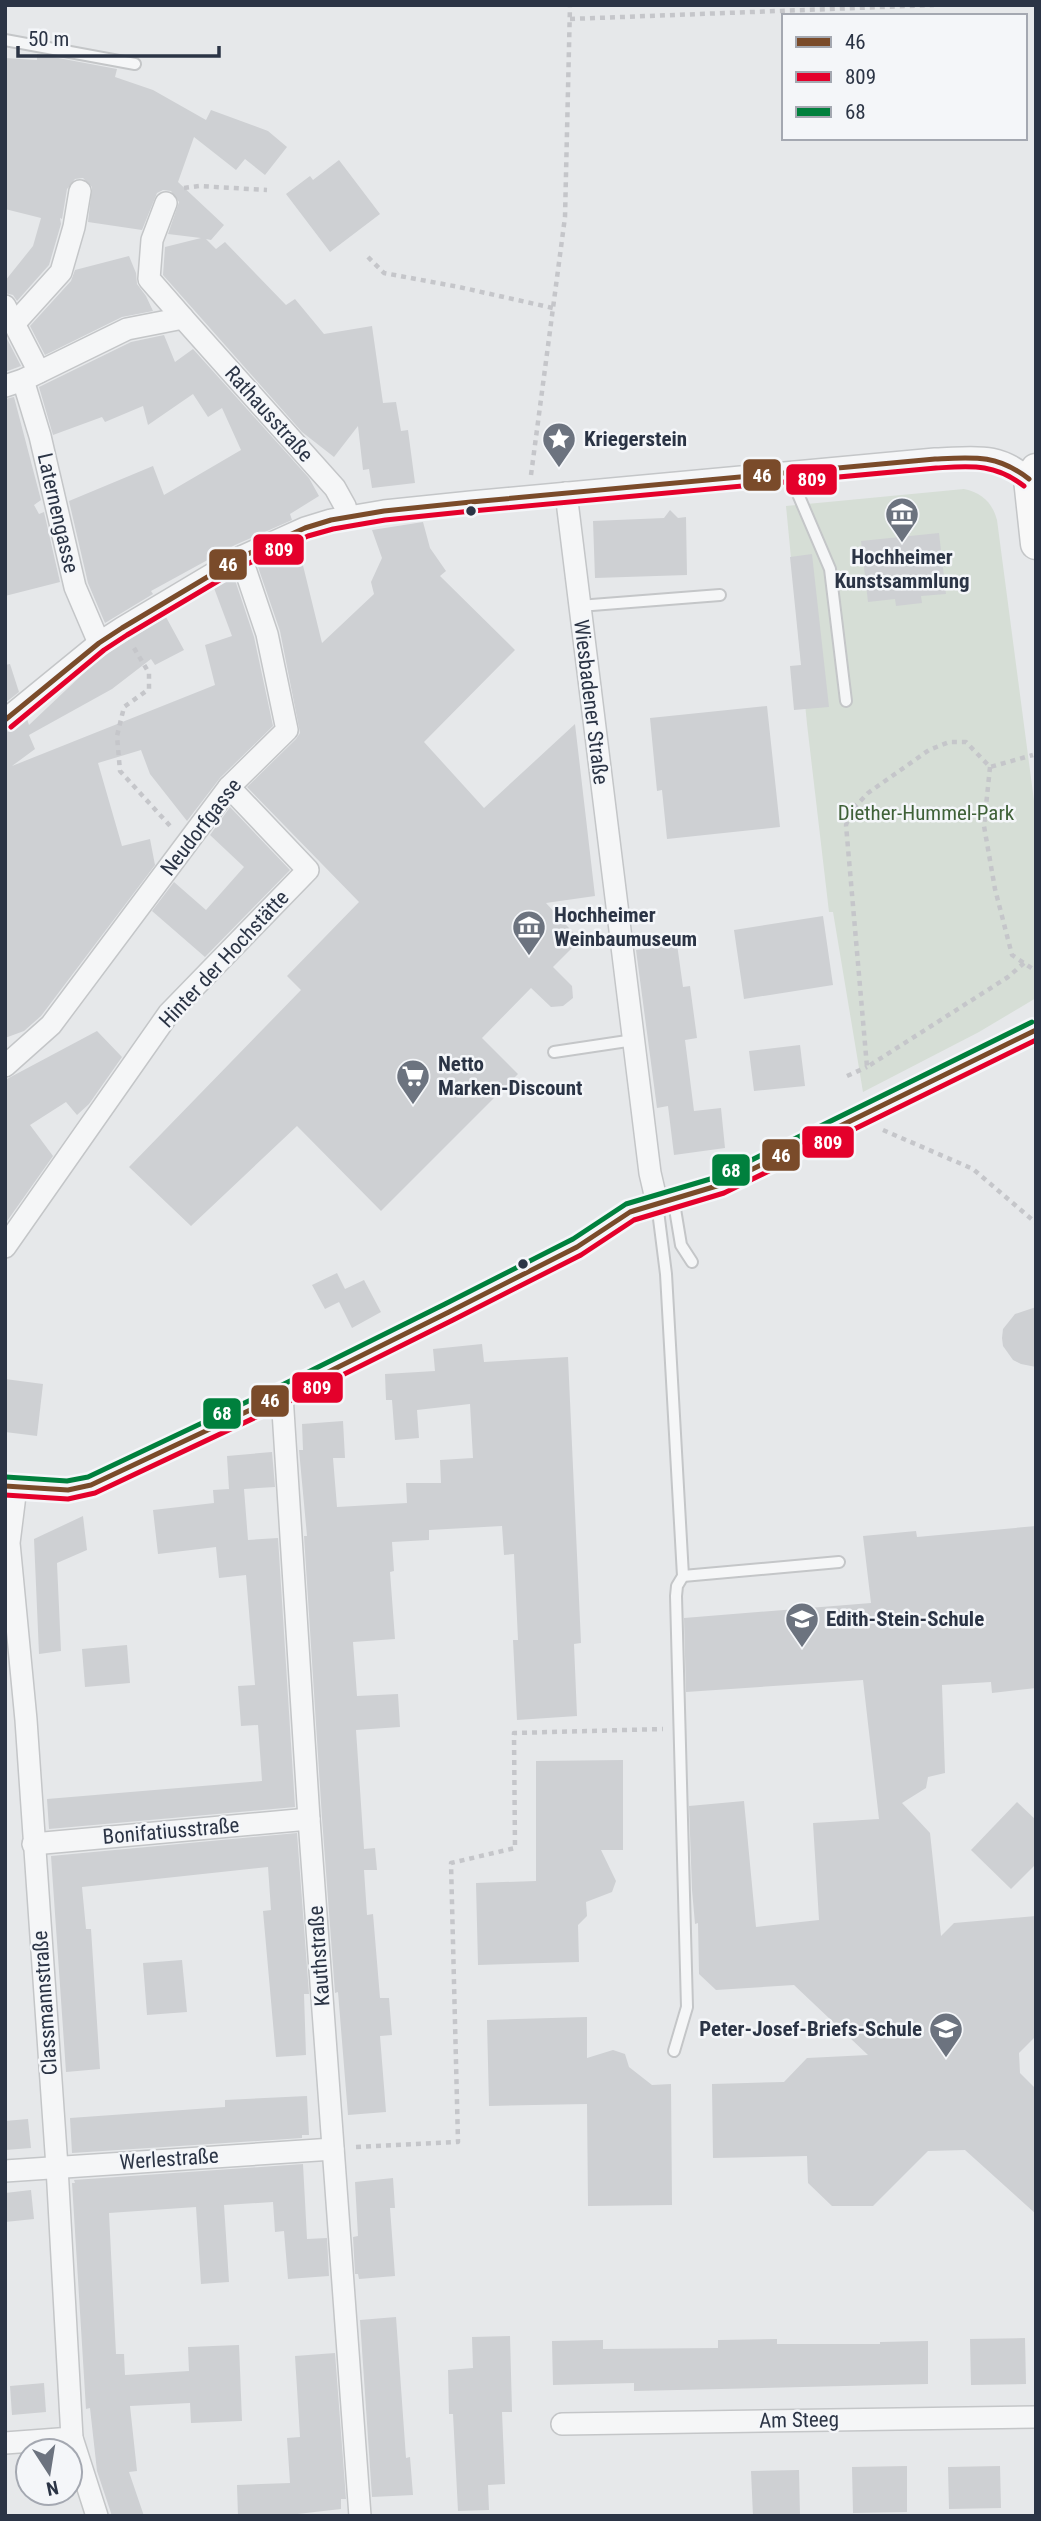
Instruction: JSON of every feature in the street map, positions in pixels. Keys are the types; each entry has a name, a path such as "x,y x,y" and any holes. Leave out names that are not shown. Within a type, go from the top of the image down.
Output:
{"main road":[{"path":"1032,474 1036,544"}],"street":[{"path":"10,315 61,272 74,228 80,191"},
{"name":"Rathausstraße","path":"166,203 152,240 149,279 335,488 348,516"},
{"name":"Laternengasse","path":"10,315 23,380 40,436 75,587 99,643"},
{"path":"23,380 127,329 183,318"},
{"path":"5,720 99,643 241,557 305,528 348,516 935,459 996,459 1032,474"},
{"name":"Wiesbadener Straße","path":"566,493 650,1173 665,1200"},
{"name":"Neudorfgasse","path":"5,1066 51,1025 229,787 288,730 267,634 241,557"},
{"name":"Hinter der Hochstätte","path":"5,1247 169,1013 308,870 229,787"},
{"path":"10,1486 68,1490 92,1485 282,1395 577,1247 630,1213 720,1185 1036,1030"},
{"name":"Kauthstraße","path":"282,1395 309,1819 360,2516"},
{"name":"Classmannstraße","path":"10,1486 9,1543 26,1720 57,2167 72,2437"},
{"name":"Bonifatiusstraße","path":"33,1844 309,1819"},
{"name":"Werlestraße","path":"5,2171 333,2149"},
{"name":"Am Steeg","path":"562,2424 1036,2417"},
{"name":"Classmannstraße","path":"84,2475 97,2516"}],"lane":[{"path":"5,40 135,64"},
{"path":"789,473 830,569 846,701"},
{"path":"579,606 720,595"},
{"path":"554,1052 634,1040"},
{"path":"665,1200 681,1245 692,1262"},
{"path":"665,1200 666,1274 683,1576 677,1586 676,1596 687,2007 674,2051"},
{"path":"683,1576 839,1562"}],"path":[{"path":"533,496 531,475 565,218 570,5"},
{"path":"570,19 934,5"},
{"path":"166,203 181,188 199,186 267,190"},
{"path":"368,257 384,273 553,309"},
{"path":"122,628 149,673 149,689 124,707 117,736 120,771 187,844"},
{"path":"867,1068 846,825 852,810 868,793 929,750 949,742 966,742 990,767 984,826 995,889 1012,956 1036,971"},
{"path":"990,767 1033,755"},
{"path":"847,1076 867,1068 1008,977 1024,963"},
{"path":"853,1118 974,1169 1036,1223"},
{"path":"333,2149 458,2143 451,1863 515,1848 514,1733 678,1728"}],"green space":[{"name":"Diether-Hummel-Park","path":"964,489 985,499 997,520 1036,816 1036,998 979,1032 863,1092 833,912 829,912 786,506"}],"building":[{"path":"37,54 117,69 115,77 153,90 206,120 211,110 268,131 287,147 265,175 245,159 236,170 194,137 178,182 224,225 211,240 206,239 216,249 225,242 286,305 295,299 324,334 372,326 383,403 396,402 401,431 408,430 415,483 372,488 369,469 363,470 358,426 334,457 302,432 163,275 165,247 201,238 168,234 179,202 171,191 163,190 157,193 142,230 88,222 92,187 83,178 75,179 67,189 61,224 49,265 17,301 13,295 5,293 5,281 33,246 41,218 5,209 5,58 37,60"},
{"path":"339,160 380,214 330,252 286,194 310,176 313,180"},
{"path":"129,256 137,284 153,311 122,317 45,355 30,326 71,281 75,270"},
{"path":"5,335 21,366 5,372"},
{"path":"164,335 175,362 193,349 309,478 319,496 290,514 292,520 235,545 151,591 153,594 105,623 88,583 69,501 153,466 164,495 241,450 222,408 208,417 193,394 148,425 143,406 105,422 102,417 53,435 39,387 131,342"},
{"path":"14,397 41,500 34,505 39,514 44,512 60,582 5,596 5,399"},
{"path":"670,510 678,518 686,517 687,575 595,578 593,521 664,518"},
{"path":"423,522 430,548 446,571 440,576 515,650 424,742 484,808 575,724 595,896 546,903 580,940 553,967 572,986 573,998 563,1006 551,1007 531,988 482,1038 518,1074 381,1211 297,1126 191,1226 129,1167 301,990 287,976 359,902 247,787 300,733 280,631 257,564 298,545 322,643 374,594 371,582 382,558 372,530"},
{"path":"939,533 946,594 921,596 922,603 896,606 895,599 868,602 861,541"},
{"path":"812,554 829,707 794,710 790,666 801,665 790,557"},
{"path":"234,577 254,637 273,726 220,778 187,821 150,774 141,750 98,763 122,846 150,839 155,865 41,1016 24,1031 5,1038 5,733 27,719 29,725 112,650 166,617 184,650 155,665 151,659 112,689 29,735 35,749 12,766 215,685 205,645 232,636 214,588"},
{"path":"10,664 19,692 5,703 5,665"},
{"path":"767,706 780,827 667,839 662,790 657,791 650,718"},
{"path":"230,807 290,870 205,957 152,911 174,882 206,910 244,867 210,835"},
{"path":"823,916 833,985 744,999 734,930"},
{"path":"677,944 683,987 690,986 697,1038 685,1040 694,1111 721,1108 725,1148 674,1155 668,1106 657,1108 636,950"},
{"path":"97,1031 122,1057 89,1104 77,1115 66,1102 30,1125 53,1156 5,1224 5,1080"},
{"path":"800,1045 805,1086 754,1091 749,1051"},
{"path":"337,1273 345,1289 364,1280 381,1312 352,1328 339,1302 325,1309 312,1285"},
{"path":"1036,1307 1036,1367 1013,1360 1003,1346 1002,1338 1003,1329 1015,1314"},
{"path":"482,1344 484,1362 568,1357 581,1643 574,1644 577,1716 517,1720 513,1640 518,1640 514,1554 504,1555 502,1526 429,1530 429,1540 392,1542 394,1571 390,1572 395,1639 353,1642 357,1696 398,1694 400,1727 356,1730 364,1849 375,1848 377,1870 364,1870 367,1915 373,1914 380,1998 389,1998 392,2035 380,2036 386,2112 348,2115 338,1992 335,1993 322,1818 304,1536 307,1536 299,1450 303,1450 302,1424 343,1421 345,1458 333,1458 337,1507 407,1503 406,1483 441,1483 440,1460 473,1458 470,1404 417,1410 419,1438 395,1440 392,1400 386,1400 385,1374 435,1371 433,1349"},
{"path":"5,1379 43,1384 37,1436 5,1432"},
{"path":"272,1452 275,1487 244,1489 248,1540 278,1538 295,1807 49,1829 47,1799 262,1781 258,1725 241,1726 238,1686 255,1685 246,1575 219,1578 216,1547 158,1554 153,1510 214,1503 213,1490 229,1489 227,1456"},
{"path":"83,1516 87,1550 57,1563 61,1651 39,1654 34,1539"},
{"path":"1036,1526 1036,1688 992,1693 991,1682 942,1685 945,1773 928,1777 926,1788 902,1803 930,1833 941,1936 954,1923 1036,1916 1036,2036 1019,2053 1020,2073 1036,2089 1036,2214 965,2150 928,2151 873,2206 832,2206 808,2183 807,2156 713,2158 712,2084 784,2082 807,2058 868,2055 794,1985 716,1990 699,1974 689,1806 744,1801 756,1927 819,1920 813,1823 879,1819 863,1680 686,1692 684,1618 871,1603 863,1536 916,1531 917,1537"},
{"path":"127,1645 130,1683 85,1687 82,1649"},
{"path":"623,1760 623,1850 601,1850 616,1881 612,1892 586,1902 587,1916 578,1925 579,1962 478,1965 476,1883 536,1881 536,1761"},
{"path":"1017,1802 1036,1820 1036,1864 1011,1889 971,1850"},
{"path":"297,1833 309,1994 304,1994 306,2055 276,2057 263,1911 271,1910 268,1867 82,1887 86,1929 91,1929 100,2069 66,2072 51,1856"},
{"path":"182,1960 187,2012 147,2015 143,1963"},
{"path":"587,2017 587,2058 613,2050 625,2054 629,2067 652,2085 671,2084 672,2205 588,2206 587,2104 489,2106 487,2020"},
{"path":"307,2096 309,2135 302,2135 302,2138 72,2153 70,2118 225,2107 225,2100"},
{"path":"28,2119 31,2148 5,2150 5,2121"},
{"path":"303,2164 307,2239 327,2238 329,2276 288,2279 284,2231 275,2232 273,2202 224,2205 229,2282 201,2284 196,2207 109,2213 116,2354 124,2354 125,2375 189,2371 188,2347 239,2345 242,2421 191,2423 190,2403 130,2406 137,2471 129,2472 144,2516 112,2516 97,2471 90,2408 86,2409 72,2183 75,2183 74,2180"},
{"path":"393,2178 395,2208 390,2208 395,2276 359,2279 358,2274 355,2274 353,2237 358,2236 355,2182"},
{"path":"31,2190 34,2219 5,2222 5,2193"},
{"path":"396,2317 406,2458 410,2457 413,2495 372,2497 360,2320"},
{"path":"510,2336 512,2412 502,2412 505,2484 488,2485 489,2510 458,2511 453,2414 449,2414 448,2370 473,2368 472,2337"},
{"path":"1025,2338 1026,2384 971,2385 970,2339"},
{"path":"777,2339 777,2344 928,2341 928,2384 634,2391 634,2383 553,2385 552,2341 603,2340 603,2349 718,2348 718,2340"},
{"path":"335,2353 346,2499 341,2499 341,2509 280,2516 238,2516 237,2485 290,2483 287,2438 300,2437 295,2356"},
{"path":"44,2383 46,2412 12,2415 10,2386"},
{"path":"907,2466 907,2512 853,2513 852,2467"},
{"path":"1000,2466 1001,2508 949,2509 948,2467"},
{"path":"799,2470 800,2516 753,2516 751,2471"}],"transit line":[{"name":"46","path":"5,720 99,643 122,628 241,557 305,528 331,520 384,511 471,502 935,459 973,458 995,461 1029,479"},
{"name":"809","path":"11,727 104,650 127,635 245,565 308,536 333,529 385,520 472,511 936,468 971,467 992,470 1003,473 1024,486"},
{"name":"68","path":"6,1477 67,1481 88,1477 445,1304 573,1239 626,1204 717,1177 1032,1022"},
{"name":"46","path":"5,1486 68,1490 91,1485 449,1312 577,1247 630,1212 720,1185 1036,1030"},
{"name":"809","path":"5,1495 68,1499 95,1493 453,1320 581,1255 634,1220 724,1193 1036,1040"}],"place":[{"name":"Kriegerstein","path":"559,469"},
{"name":"Hochheimer Kunstsammlung","path":"902,544"},
{"name":"Hochheimer Weinbaumuseum","path":"529,957"},
{"name":"Netto Marken-Discount","path":"413,1106"},
{"name":"Edith-Stein-Schule","path":"802,1649"},
{"name":"Peter-Josef-Briefs-Schule","path":"946,2059"}]}
